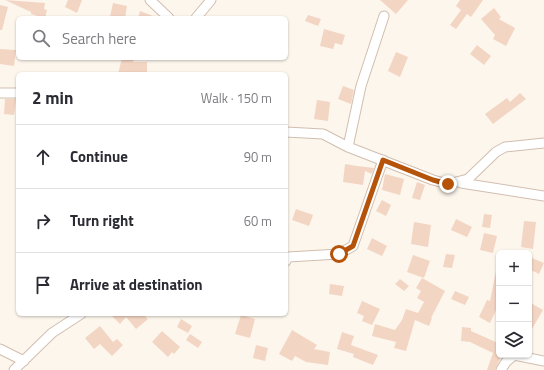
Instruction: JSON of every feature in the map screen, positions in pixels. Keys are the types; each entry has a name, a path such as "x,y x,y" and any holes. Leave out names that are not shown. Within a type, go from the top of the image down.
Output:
{"street":[{"path":"150,0 167,16"},
{"path":"198,16 211,0"},
{"path":"348,147 361,86 384,16"},
{"path":"0,93 16,93"},
{"path":"288,132 323,134 348,147 433,180 448,184 460,182 475,174 496,152 505,147 544,143"},
{"path":"288,257 339,254 353,246 383,160"},
{"path":"460,182 544,196"},
{"path":"14,370 52,333 78,316"},
{"path":"0,349 24,361"},
{"path":"501,370 506,362 514,355 544,361"}],"building":[{"path":"5,0 45,3 44,9 47,10 46,16 38,16 31,14 31,12"},
{"path":"68,0 82,0 77,13 65,7"},
{"path":"380,0 408,0 396,14"},
{"path":"460,0 483,0 471,17 467,14 456,29 450,25 461,10 456,6"},
{"path":"113,3 127,6 125,16 110,16"},
{"path":"0,5 8,7 2,30 0,30"},
{"path":"494,8 501,17 499,19 515,28 506,46 493,39 495,35 481,19"},
{"path":"140,11 153,16 139,16"},
{"path":"308,15 321,19 318,26 305,21"},
{"path":"324,29 345,35 342,45 335,43 333,49 320,46"},
{"path":"477,45 491,56 484,65 470,54"},
{"path":"0,49 16,50 14,66 0,64"},
{"path":"396,52 408,57 400,77 388,71"},
{"path":"122,60 147,62 147,72 118,72"},
{"path":"343,86 354,90 351,104 338,99"},
{"path":"520,93 526,99 493,124 485,114 507,98 510,102"},
{"path":"5,99 16,99 14,115 4,114"},
{"path":"317,100 330,102 328,121 314,119"},
{"path":"345,164 374,168 372,174 365,171 363,185 343,182"},
{"path":"385,174 404,179 400,195 382,190"},
{"path":"417,182 425,185 420,200 412,198"},
{"path":"382,200 391,205 386,216 376,211"},
{"path":"296,209 313,215 309,226 292,220"},
{"path":"484,214 492,215 490,228 482,227"},
{"path":"456,219 472,227 467,237 451,230"},
{"path":"524,221 536,222 533,249 521,247"},
{"path":"414,222 431,225 428,247 411,244"},
{"path":"484,233 497,236 493,253 480,250"},
{"path":"372,238 387,246 382,256 367,249"},
{"path":"446,254 455,255 452,268 443,267"},
{"path":"413,255 430,261 424,278 407,272"},
{"path":"532,258 544,263 539,274 532,270"},
{"path":"496,271 496,310 490,323 479,317 487,300 490,301"},
{"path":"422,278 445,291 431,318 429,326 415,320 406,351 394,348 396,342 372,336 375,324 395,330 402,320 406,309 418,313 424,302 417,298 421,291 416,288"},
{"path":"400,279 409,286 404,291 395,284"},
{"path":"330,284 344,286 342,296 329,294"},
{"path":"455,291 469,297 465,305 451,299"},
{"path":"362,301 380,309 372,325 362,321 364,316 357,313"},
{"path":"532,304 543,310 532,329"},
{"path":"112,316 145,316 148,319 136,329 126,317 120,324"},
{"path":"241,316 255,319 250,338 235,334"},
{"path":"181,319 192,326 188,333 177,327"},
{"path":"100,326 113,342 117,339 123,345 112,356 100,344 94,349 85,338"},
{"path":"462,327 471,328 471,331 496,342 496,358 501,358 495,370 487,370 493,353 470,342 461,341"},
{"path":"292,330 317,345 314,349 330,352 328,365 306,362 295,356 292,361 279,354"},
{"path":"162,331 180,347 174,354 172,352 168,357 152,342"},
{"path":"342,332 354,336 351,345 378,355 373,365 353,357 354,354 337,349"},
{"path":"190,334 202,342 198,348 186,340"},
{"path":"256,345 268,348 265,361 253,358"}],"route":[{"path":"339,254 353,246 383,160 433,180 448,184"}]}
